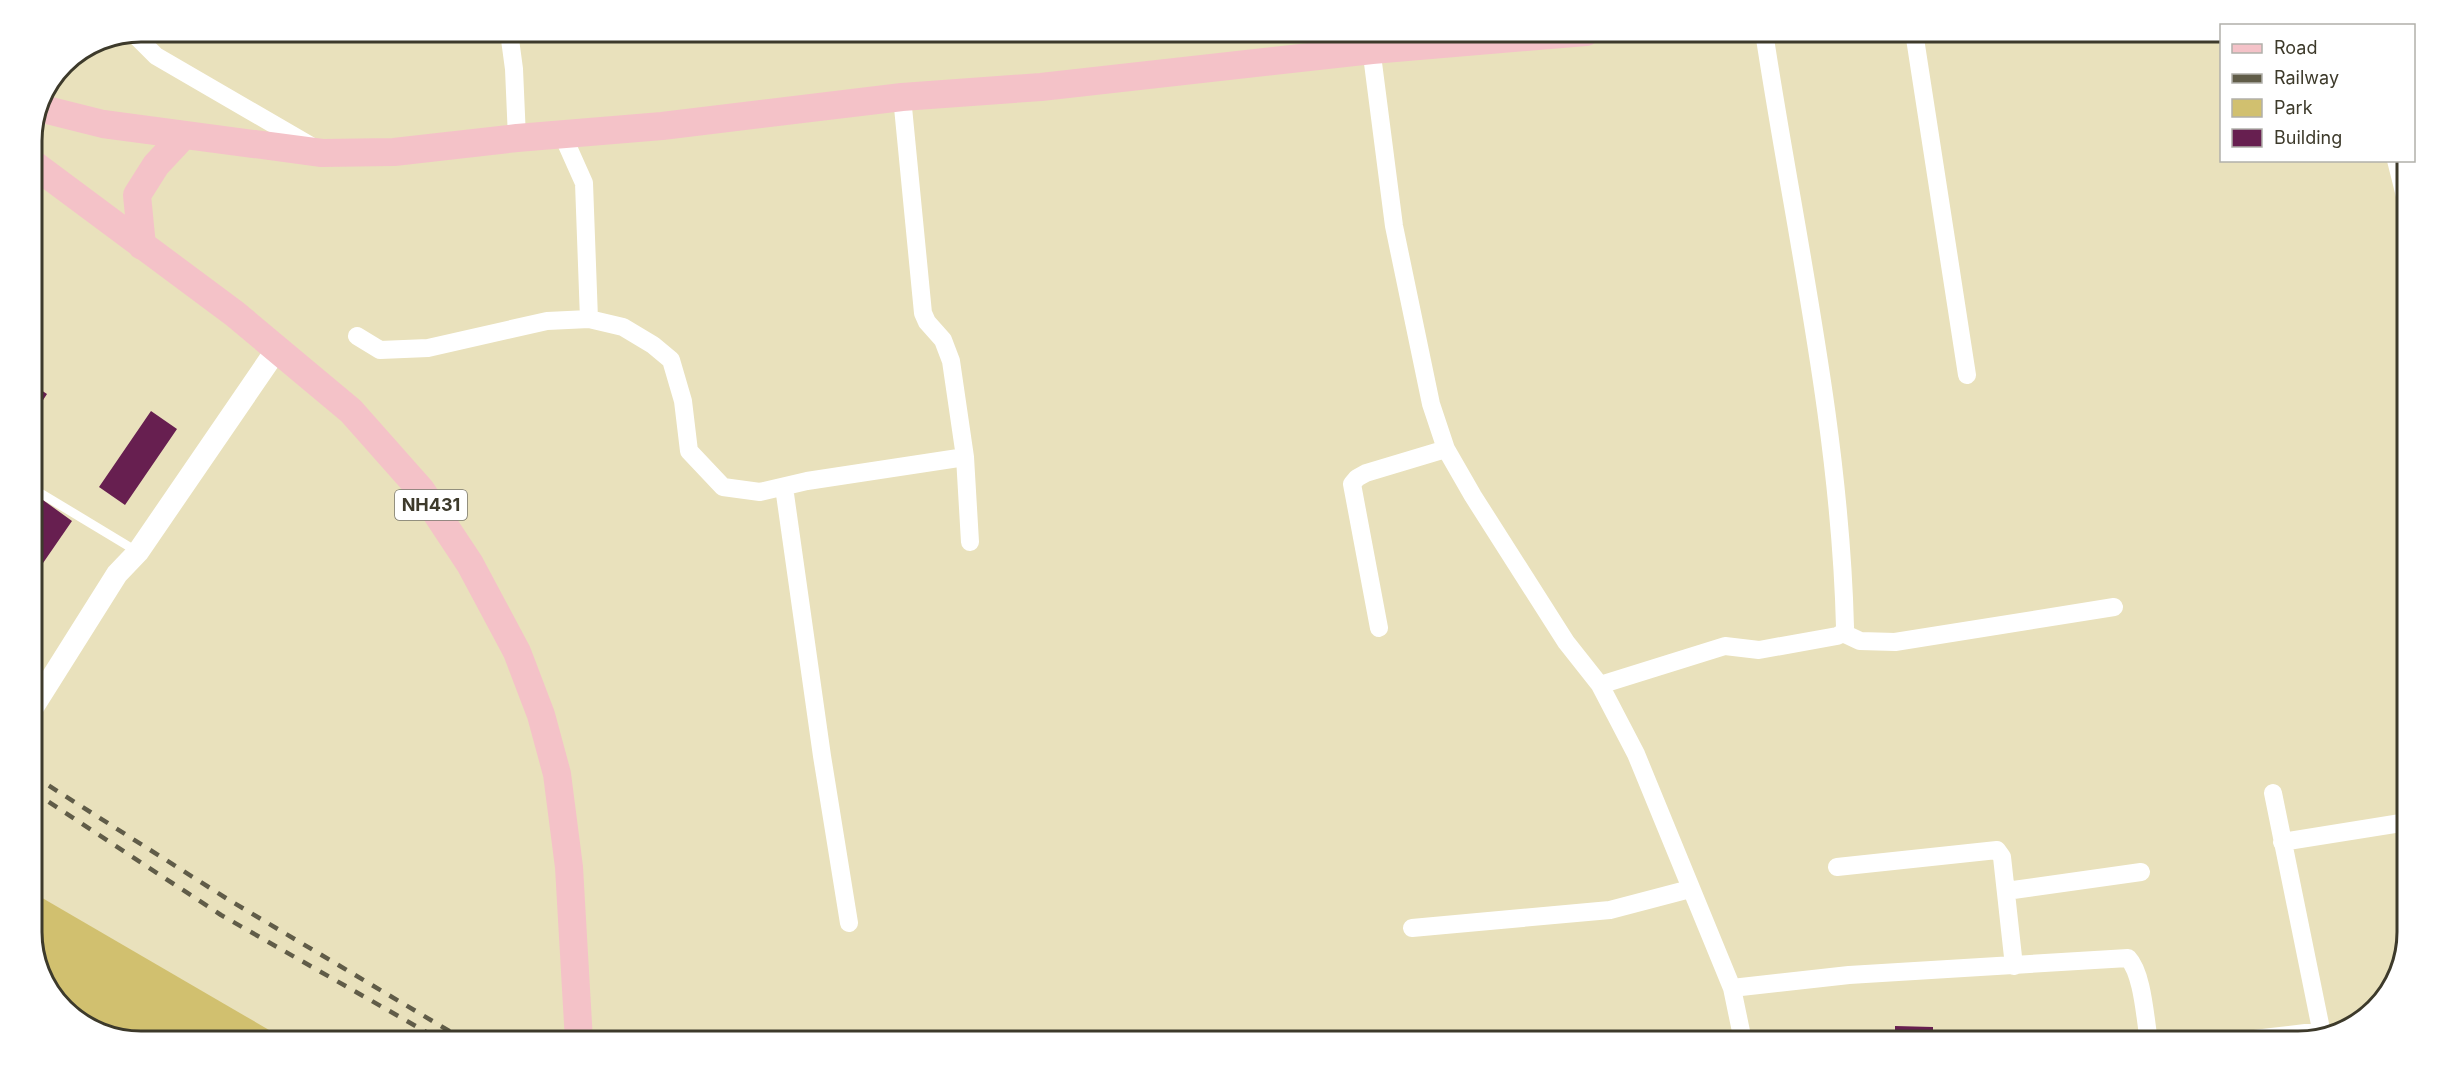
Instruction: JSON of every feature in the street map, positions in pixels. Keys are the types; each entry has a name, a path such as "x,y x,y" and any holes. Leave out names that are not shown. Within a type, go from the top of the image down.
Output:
{"main road":[{"path":"47,110 102,124 322,153 394,152 517,138 563,136 902,97 1041,87 1363,42"},
{"path":"142,246 136,195 156,165 184,135"},
{"name":"NH431","path":"42,171 235,314 351,411 421,490 470,564 517,652 541,715 557,774 569,867 579,1031"}],"street":[{"path":"142,42 156,56 322,153"},
{"path":"510,42 517,138"},
{"path":"1370,42 1394,226 1431,404 1446,449 1473,496 1566,642 1600,685 1636,754 1732,988 1741,1031"},
{"path":"1766,42 1778,125 1817,339 1838,511 1844,599 1843,633"},
{"path":"1916,42 1967,375"},
{"path":"902,97 923,313 927,322 943,340 951,361 964,457 970,542"},
{"path":"563,136 584,183 589,319"},
{"path":"357,336 380,350 428,348 547,321 589,319 623,327 653,345 671,360 683,401 689,451 723,487 760,492 964,457"},
{"path":"42,693 117,574 138,552 277,349"},
{"path":"1379,628 1352,484 1366,473 1446,449"},
{"path":"784,487 822,756 849,923"},
{"path":"1843,633 1860,641 1895,642 2114,607"},
{"path":"1600,685 1725,646 1759,650 1843,633"},
{"path":"2273,793 2321,1028"},
{"path":"2283,842 2397,824"},
{"path":"1837,867 1994,849 2000,852 2014,966"},
{"path":"2006,891 2141,872"},
{"path":"1412,928 1610,910 1690,889"},
{"path":"1732,988 1849,975 2128,958 2133,963 2137,974 2147,1031"}],"lane":[{"path":"42,494 138,552"}],"green space":[{"path":"42,898 271,1031 141,1031 122,1029 91,1018 62,992 50,970 42,939"}],"building":[{"path":"42,391 47,394 42,402"},
{"path":"151,411 177,429 125,505 99,487"},
{"path":"42,501 72,521 42,564"},
{"path":"1895,1026 1933,1027 1933,1031 1895,1031"}],"railway":[{"path":"42,781 229,900 449,1031"},
{"path":"42,798 221,915 424,1031"}]}
